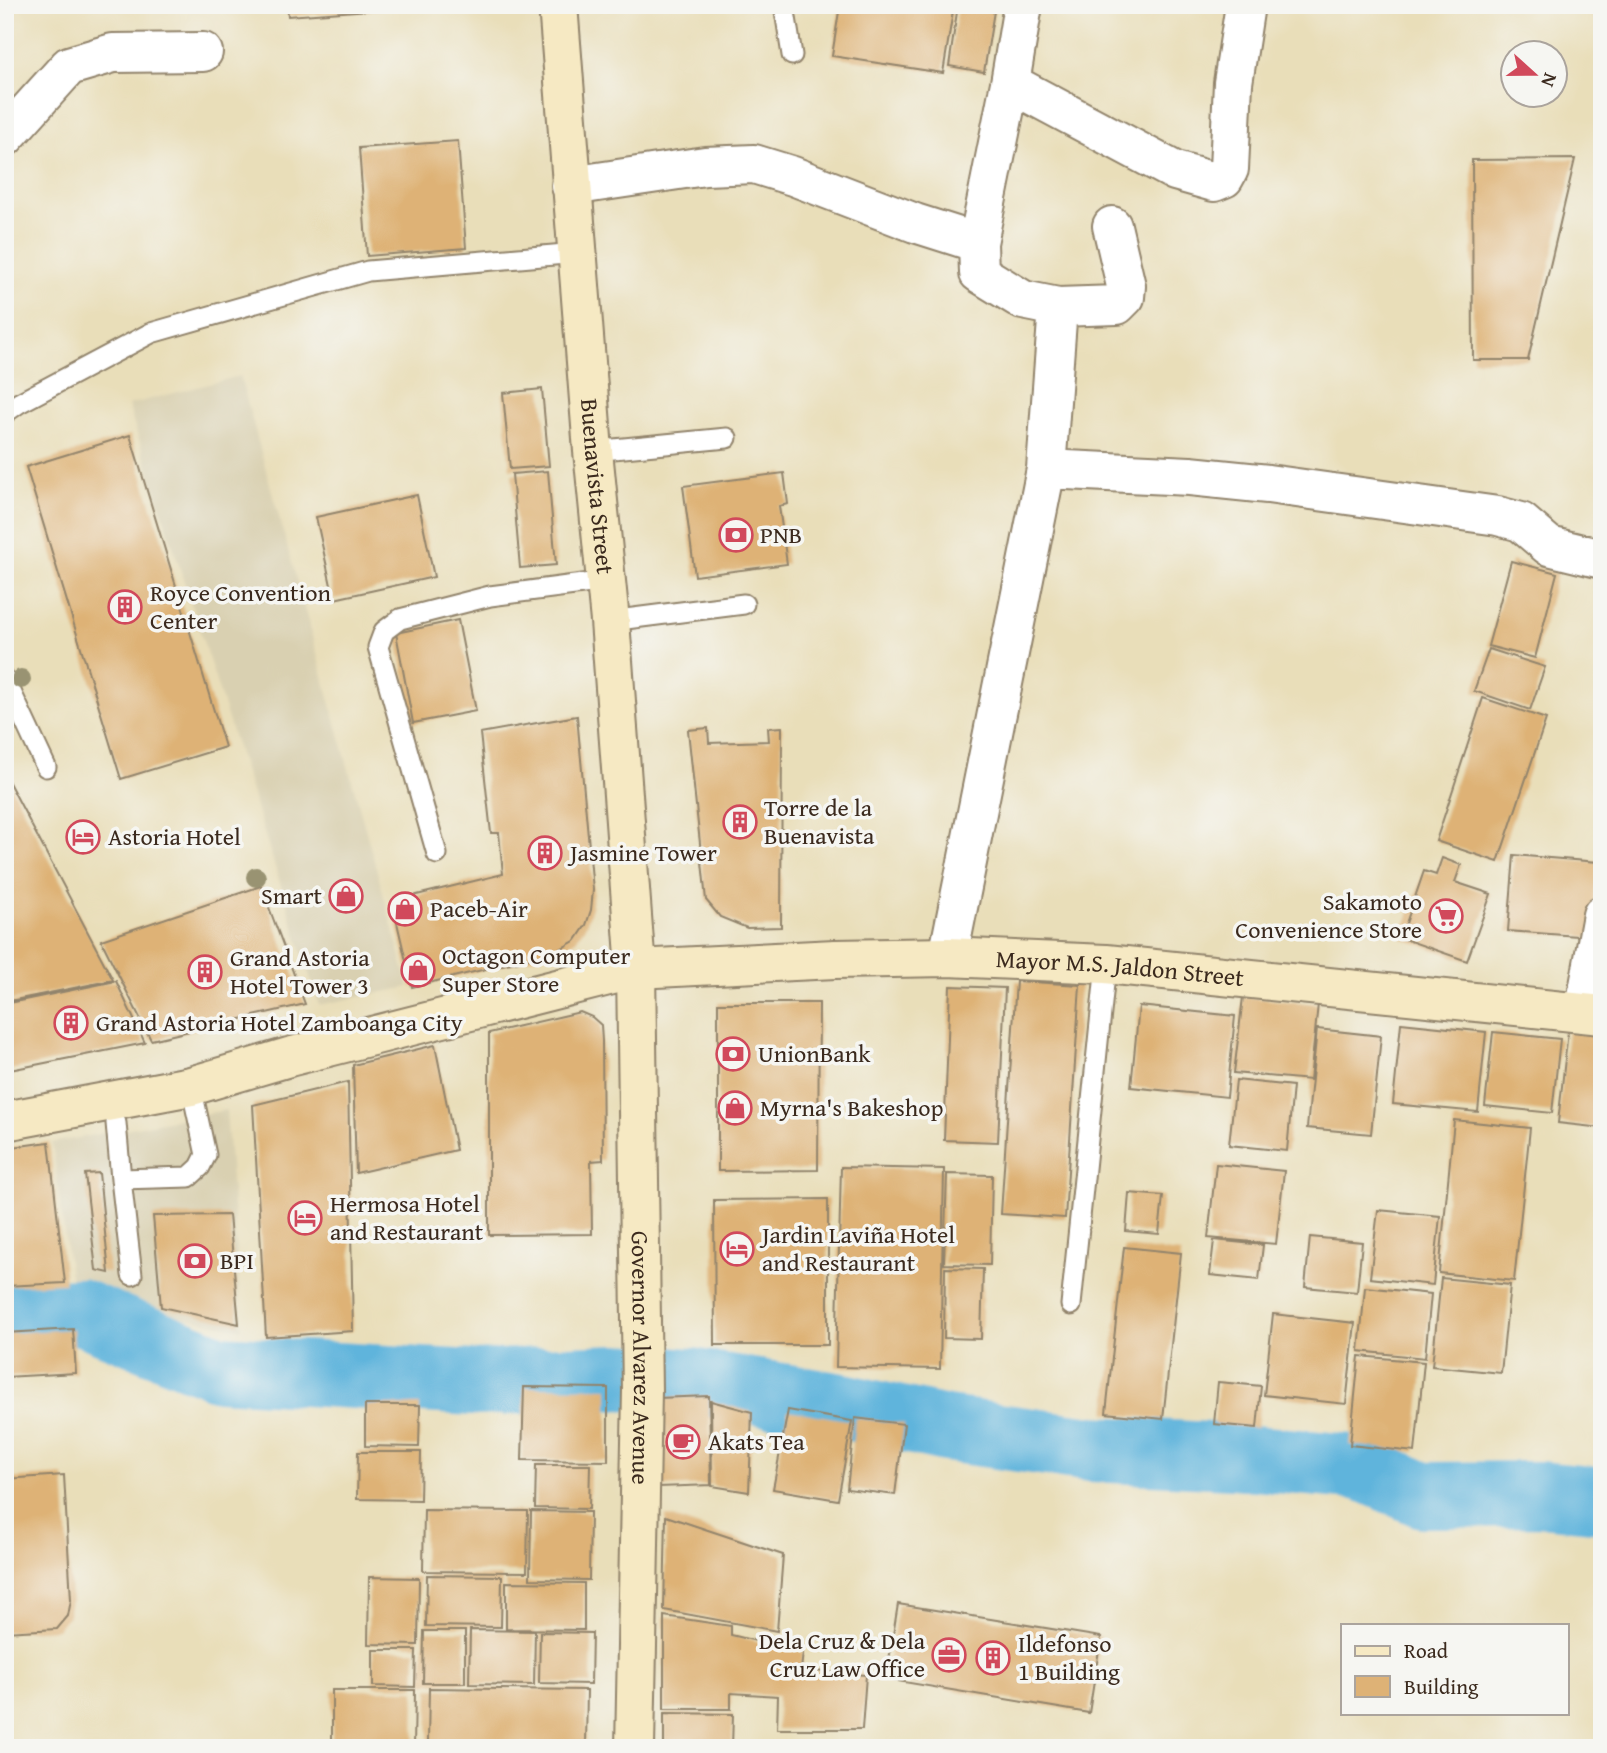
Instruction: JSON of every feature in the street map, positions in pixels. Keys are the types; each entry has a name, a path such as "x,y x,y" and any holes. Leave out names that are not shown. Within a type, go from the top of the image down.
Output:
{"main road":[{"name":"Buenavista Street","path":"558,5 593,451 610,621 636,969"},
{"name":"Mayor M.S. Jaldon Street","path":"5,1121 191,1086 289,1057 636,969 835,959 948,957 1106,964 1593,1014"},
{"name":"Governor Alvarez Avenue","path":"635,1748 642,1373 636,969"}],"street":[{"path":"1023,5 978,243 979,273 1023,300 1058,307 1117,305 1125,297 1126,285 1112,226"},
{"path":"1010,83 1175,171 1214,181 1224,178 1230,169 1233,83 1245,5"},
{"path":"5,137 69,66 113,53 203,52"},
{"path":"571,186 705,166 754,164 978,243"},
{"path":"948,957 1046,468 1058,307"},
{"path":"1046,468 1189,476 1268,484 1498,516 1521,522 1549,546 1602,559"},
{"path":"1593,1014 1602,915"}],"lane":[{"path":"784,5 792,55"},
{"path":"5,413 151,333 368,271 577,253"},
{"path":"593,451 727,438"},
{"path":"437,854 378,647 384,631 400,619 490,596 606,581"},
{"path":"610,621 744,604"},
{"path":"5,678 46,767"},
{"path":"1071,1305 1106,964"},
{"path":"121,1179 189,1177 200,1167 206,1155 191,1086"},
{"path":"116,1123 132,1275"}],"shaded area":[{"path":"240,376 409,987 319,1005 128,405"},
{"path":"226,1110 242,1329 73,1296 52,1143"}],"building":[{"path":"287,5 383,5 383,9 288,16"},
{"path":"840,5 954,5 943,73 832,56"},
{"path":"958,5 995,5 984,72 949,66"},
{"path":"458,141 466,248 367,256 359,148"},
{"path":"1575,159 1528,360 1473,360 1472,160"},
{"path":"542,389 549,466 510,469 503,393"},
{"name":"Royce Convention Center","path":"130,435 225,747 121,779 26,467"},
{"path":"548,471 556,565 520,568 512,474"},
{"name":"PNB","path":"784,473 788,504 779,506 787,564 695,576 683,486"},
{"path":"417,495 434,577 334,599 316,517"},
{"path":"1511,561 1557,573 1535,658 1488,646"},
{"path":"458,620 476,711 413,723 396,633"},
{"path":"1489,649 1545,667 1530,710 1474,691"},
{"path":"1483,698 1546,719 1498,862 1436,841"},
{"name":"Jasmine Tower","path":"577,716 593,890 586,925 576,940 544,955 412,987 392,901 503,874 499,833 491,833 480,733"},
{"name":"Torre de la Buenavista","path":"782,727 781,927 747,928 720,917 706,900 688,730 708,728 709,743 769,741 768,728"},
{"path":"5,775 113,980 5,1002"},
{"path":"1514,855 1598,862 1591,937 1508,931"},
{"name":"Sakamoto Convenience Store","path":"1442,858 1461,865 1455,882 1491,894 1467,961 1401,938 1424,871 1436,875"},
{"name":"Grand Astoria Hotel Tower 3","path":"261,886 305,1004 151,1040 101,940"},
{"name":"Grand Astoria Hotel Zamboanga City","path":"116,981 145,1043 5,1071 5,1004"},
{"path":"1016,981 1080,985 1065,1218 1001,1214"},
{"path":"950,986 1005,988 998,1142 944,1140"},
{"path":"1243,997 1318,1004 1310,1080 1234,1073"},
{"path":"718,1003 819,1003 818,1170 718,1171"},
{"path":"1139,1006 1235,1016 1227,1097 1131,1087"},
{"path":"580,1012 601,1025 602,1041 603,1160 591,1161 592,1234 489,1235 489,1033"},
{"path":"1401,1023 1486,1032 1478,1112 1393,1104"},
{"path":"1317,1029 1381,1036 1371,1134 1307,1128"},
{"path":"1568,1031 1602,1034 1602,1128 1558,1123"},
{"path":"1493,1032 1560,1039 1552,1113 1485,1106"},
{"path":"435,1045 456,1150 356,1173 353,1065"},
{"path":"1236,1080 1293,1086 1287,1151 1229,1145"},
{"name":"Hermosa Hotel and Restaurant","path":"348,1082 353,1331 266,1337 253,1105"},
{"path":"1454,1120 1530,1128 1514,1281 1439,1273"},
{"path":"49,1142 65,1283 5,1286 5,1148"},
{"path":"1216,1164 1284,1171 1276,1244 1208,1238"},
{"path":"841,1167 944,1169 940,1369 836,1367"},
{"path":"99,1173 109,1273 96,1270 85,1174"},
{"path":"947,1174 992,1175 990,1265 944,1264"},
{"path":"1129,1193 1163,1196 1159,1234 1126,1231"},
{"path":"828,1199 828,1345 715,1345 714,1200"},
{"path":"1378,1210 1440,1216 1433,1285 1370,1278"},
{"name":"BPI","path":"229,1215 239,1324 161,1307 153,1216"},
{"path":"1310,1237 1362,1242 1357,1292 1305,1287"},
{"path":"1214,1240 1263,1245 1259,1280 1210,1275"},
{"path":"1124,1247 1181,1253 1163,1419 1106,1413"},
{"path":"945,1268 983,1269 981,1339 944,1338"},
{"path":"1441,1278 1510,1285 1501,1373 1432,1366"},
{"path":"1365,1287 1431,1294 1425,1358 1359,1351"},
{"path":"1273,1314 1355,1323 1346,1404 1264,1395"},
{"path":"73,1329 76,1373 5,1377 5,1333"},
{"path":"1359,1356 1424,1362 1415,1452 1350,1445"},
{"path":"1218,1382 1261,1386 1257,1428 1214,1424"},
{"path":"524,1387 608,1388 608,1461 522,1460"},
{"path":"709,1396 711,1485 659,1487 657,1398"},
{"path":"711,1401 752,1412 749,1492 712,1486"},
{"path":"365,1405 420,1405 419,1447 365,1446"},
{"path":"788,1410 852,1421 838,1500 773,1489"},
{"path":"855,1418 904,1424 895,1495 847,1489"},
{"path":"358,1452 421,1452 420,1500 357,1499"},
{"path":"536,1465 590,1465 589,1509 535,1508"},
{"path":"64,1475 71,1600 68,1616 57,1629 5,1632 5,1479"},
{"path":"424,1510 528,1511 527,1572 423,1571"},
{"path":"531,1511 590,1512 589,1580 530,1579"},
{"path":"666,1516 783,1555 777,1631 664,1610"},
{"path":"427,1575 502,1576 501,1627 426,1626"},
{"path":"369,1577 419,1578 418,1645 368,1644"},
{"path":"506,1582 584,1583 584,1630 506,1629"},
{"name":"Ildefonso 1 Building","path":"898,1604 1101,1637 1089,1713 886,1679"},
{"path":"664,1616 731,1626 731,1635 803,1652 801,1670 866,1675 862,1729 777,1729 778,1696 731,1693 731,1709 664,1709"},
{"path":"470,1630 535,1631 534,1685 469,1684"},
{"path":"424,1631 465,1631 465,1683 423,1683"},
{"path":"540,1632 592,1633 591,1684 539,1683"},
{"path":"373,1650 416,1650 415,1687 373,1686"},
{"path":"429,1688 587,1690 586,1745 428,1743"},
{"path":"332,1690 415,1690 414,1748 332,1748"},
{"path":"664,1713 733,1714 732,1748 664,1748"}],"waterway":[{"path":"5,1316 78,1311 219,1368 474,1383 616,1377 692,1381 842,1406 946,1429 1091,1449 1232,1456 1363,1468 1423,1495 1540,1494 1602,1500"}],"place":[{"name":"PNB","path":"736,535"},
{"name":"Royce Convention Center","path":"125,607"},
{"name":"Torre de la Buenavista","path":"740,822"},
{"name":"Astoria Hotel","path":"83,837"},
{"name":"Jasmine Tower","path":"545,853"},
{"name":"Smart","path":"346,896"},
{"name":"Paceb-Air","path":"405,909"},
{"name":"Sakamoto Convenience Store","path":"1446,916"},
{"name":"Octagon Computer Super Store","path":"418,970"},
{"name":"Grand Astoria Hotel Tower 3","path":"205,972"},
{"name":"Grand Astoria Hotel Zamboanga City","path":"71,1023"},
{"name":"UnionBank","path":"733,1054"},
{"name":"Myrna's Bakeshop","path":"735,1108"},
{"name":"Hermosa Hotel and Restaurant","path":"305,1218"},
{"name":"Jardin Laviña Hotel and Restaurant","path":"737,1249"},
{"name":"BPI","path":"195,1261"},
{"name":"Akats Tea","path":"683,1442"},
{"name":"Dela Cruz & Dela Cruz Law Office","path":"949,1655"},
{"name":"Ildefonso 1 Building","path":"993,1658"}]}
